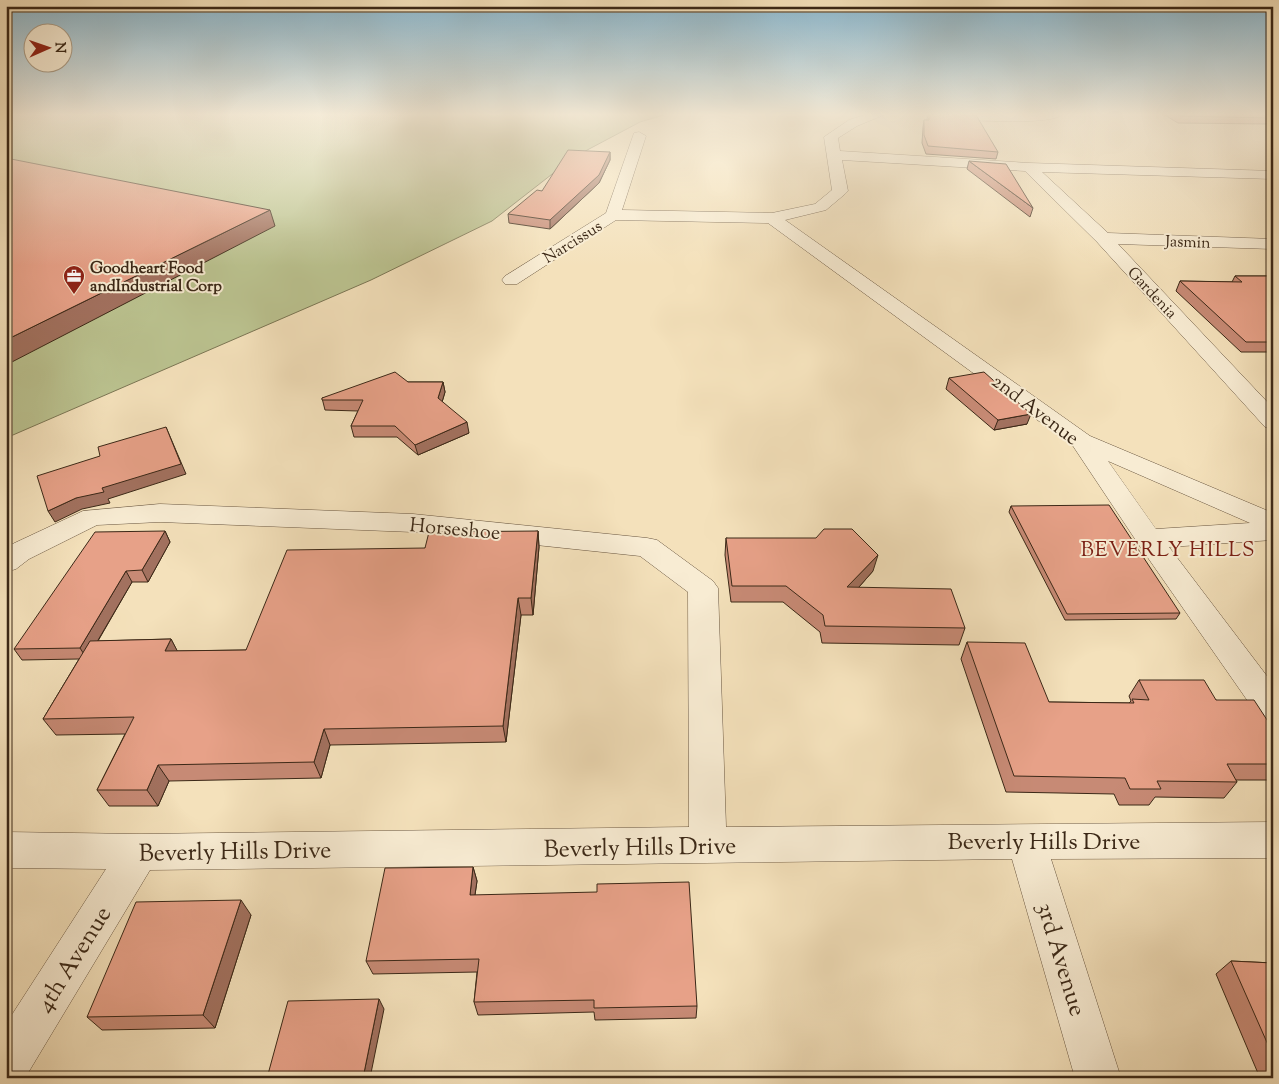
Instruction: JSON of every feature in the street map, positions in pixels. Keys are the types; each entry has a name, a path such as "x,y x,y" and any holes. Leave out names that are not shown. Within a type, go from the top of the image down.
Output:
{"street":[{"name":"Narcissus","path":"511,280 613,215 630,165"},
{"path":"613,215 772,218 820,207 840,192 835,165"},
{"path":"993,165 1273,175"},
{"name":"Gardenia","path":"1029,167 1103,238 1273,422"},
{"name":"2nd Avenue","path":"772,218 1082,441 1149,539 1273,710"},
{"name":"Jasmin","path":"1103,238 1273,244"},
{"path":"1082,441 1273,523"},
{"name":"Horseshoe","path":"6,562 19,552 92,517 160,513 413,523 647,547 703,588 708,846"},
{"path":"1149,539 1273,531"},
{"name":"Beverly Hills Drive","path":"6,850 139,852 1026,841 1273,840"},
{"name":"3rd Avenue","path":"1026,841 1098,1078"},
{"name":"4th Avenue","path":"6,1066 139,852"}],"green space":[{"path":"6,165 564,165 492,221 371,280 6,438"}],"building":[{"name":"Goodheart Food andIndustrial Corp","path":"6,165 39,165 270,210 6,340"},
{"path":"559,165 604,165 599,175 550,220 508,214 537,190 542,191"},
{"path":"974,165 1006,165 1033,208"},
{"path":"1235,276 1273,276 1273,342 1246,342 1180,281 1242,282"},
{"path":"395,372 408,382 443,382 438,398 467,422 415,445 395,426 351,426 363,400 322,400 322,398"},
{"path":"984,372 1031,414 998,420 949,378"},
{"path":"166,427 181,464 102,488 104,492 76,498 48,511 37,476 100,456 98,447"},
{"path":"1109,505 1180,613 1067,614 1011,506"},
{"path":"824,529 852,529 878,555 847,587 951,589 965,628 825,626 823,615 786,586 732,586 726,538 816,538"},
{"path":"165,531 142,570 126,571 80,648 14,649 95,532"},
{"path":"538,531 531,598 518,598 503,726 324,729 314,762 158,765 147,790 97,790 134,717 43,719 90,641 171,639 165,651 246,650 287,550 425,548 429,532"},
{"path":"967,642 1025,643 1049,702 1134,703 1132,699 1149,700 1139,680 1204,680 1216,700 1254,700 1273,729 1273,764 1227,764 1237,782 1157,781 1161,789 1130,789 1125,778 1014,776"},
{"path":"473,867 470,895 597,892 597,884 689,882 697,1006 594,1008 594,1000 474,1002 479,959 366,961 385,868"},
{"path":"241,900 203,1015 87,1017 136,902"},
{"path":"1231,961 1273,963 1273,1056"},
{"path":"379,999 363,1078 267,1078 288,1001"}],"place":[{"name":"Goodheart Food andIndustrial Corp","path":"74,295"}],"district":[{"name":"BEVERLY HILLS","path":"1168,549"}]}
